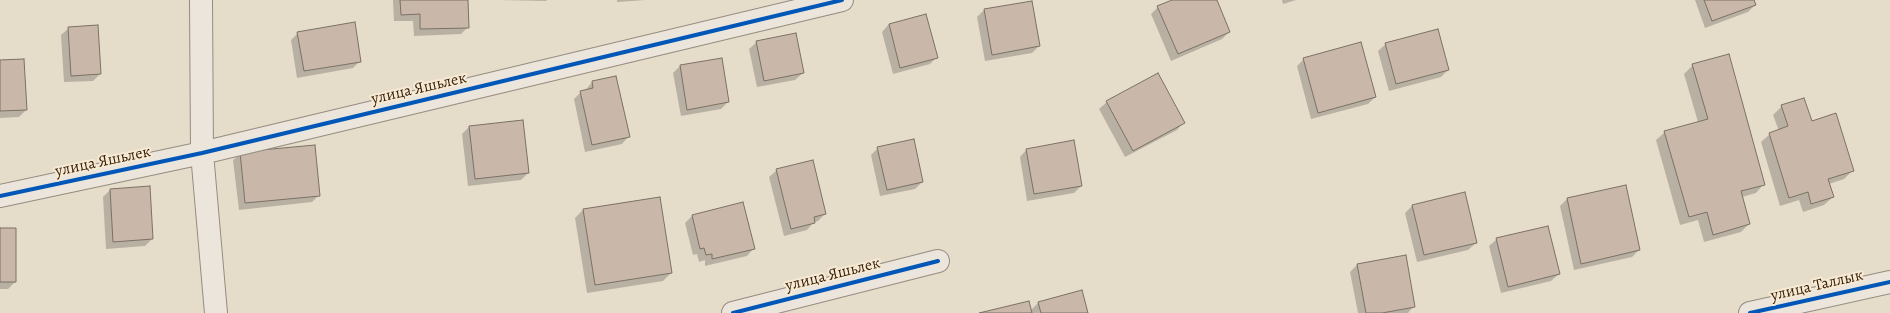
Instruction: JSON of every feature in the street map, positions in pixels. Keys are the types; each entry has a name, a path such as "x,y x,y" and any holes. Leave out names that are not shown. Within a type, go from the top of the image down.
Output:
{"street":[{"path":"201,0 202,153 216,313"},
{"name":"улица Яшьлек","path":"0,196 202,153 842,0"},
{"name":"улица Яшьлек","path":"733,313 938,261"},
{"name":"улица Таллык","path":"1750,313 1890,282"}],"building":[{"path":"400,0 468,0 469,28 420,29 420,14 401,15"},
{"path":"1172,0 1217,0 1230,32 1178,54 1157,6"},
{"path":"1704,0 1754,0 1756,5 1712,21"},
{"path":"1032,1 1040,46 992,55 984,9"},
{"path":"926,14 938,58 900,68 889,24"},
{"path":"355,22 361,62 304,71 297,32"},
{"path":"98,25 101,74 71,76 68,27"},
{"path":"1438,29 1449,70 1396,84 1385,43"},
{"path":"796,33 804,73 764,81 756,41"},
{"path":"1361,42 1376,97 1318,113 1303,58"},
{"path":"1729,54 1765,185 1741,191 1750,224 1713,235 1707,212 1689,217 1664,131 1708,119 1692,64"},
{"path":"722,58 729,102 687,110 680,65"},
{"path":"24,59 27,110 0,111 0,60"},
{"path":"1158,73 1185,123 1133,151 1106,101"},
{"path":"616,76 630,137 592,145 580,91 593,88 592,81"},
{"path":"1804,98 1812,121 1836,113 1854,171 1828,179 1834,197 1811,204 1808,192 1789,198 1769,133 1788,126 1781,105"},
{"path":"523,120 529,173 475,179 469,126"},
{"path":"914,139 923,182 887,190 877,147"},
{"path":"1074,140 1082,186 1034,194 1026,149"},
{"path":"315,145 320,196 245,203 240,152"},
{"path":"813,160 826,214 814,217 815,223 791,229 776,169"},
{"path":"1626,185 1640,250 1581,264 1567,198"},
{"path":"150,186 153,239 113,242 110,189"},
{"path":"1465,192 1477,243 1424,255 1412,205"},
{"path":"660,197 672,273 595,285 583,209"},
{"path":"743,202 755,249 712,259 712,254 706,255 704,248 700,249 692,215"},
{"path":"1548,226 1560,274 1508,287 1496,238"},
{"path":"0,228 16,228 16,282 0,282"},
{"path":"1406,255 1415,307 1382,313 1366,313 1357,264"},
{"path":"1082,290 1088,313 1041,313 1038,302"},
{"path":"1029,301 1032,313 979,313"}],"cycle path":[{"path":"0,196 202,153 842,0"},
{"path":"733,313 938,261"},
{"path":"1750,313 1890,282"}]}
